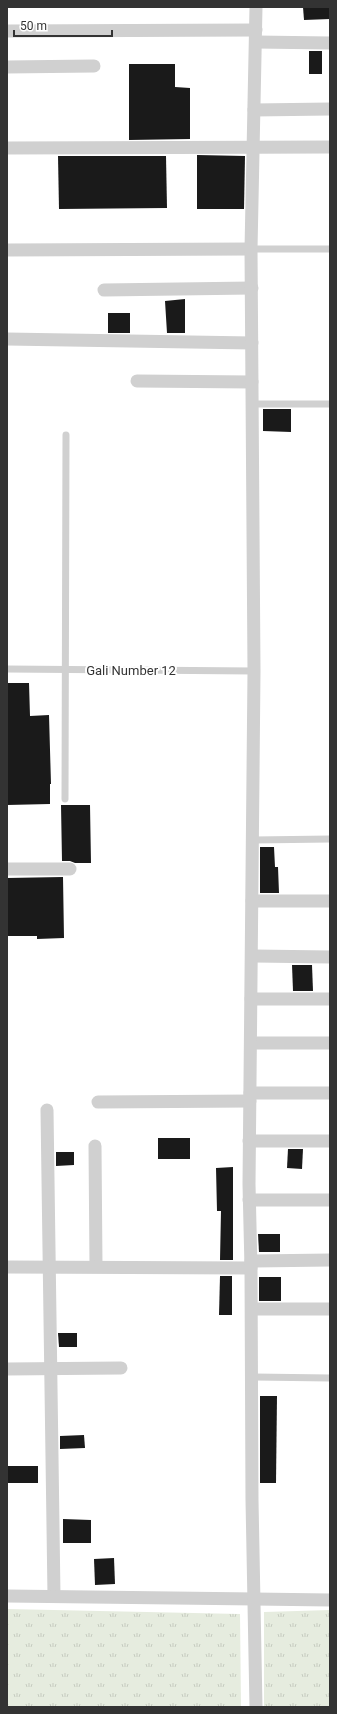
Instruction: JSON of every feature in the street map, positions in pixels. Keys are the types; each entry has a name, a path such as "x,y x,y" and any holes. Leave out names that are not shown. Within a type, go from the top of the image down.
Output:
{"street":[{"path":"256,7 251,249 254,671 249,1141 256,1707"},
{"path":"7,31 256,36 330,43"},
{"path":"7,67 94,66"},
{"path":"254,110 330,109"},
{"path":"7,148 330,147"},
{"path":"7,250 251,249"},
{"path":"104,290 252,288"},
{"path":"7,339 252,342"},
{"path":"137,381 252,382"},
{"path":"7,869 70,869"},
{"path":"252,901 330,901"},
{"path":"252,956 330,957"},
{"path":"251,999 330,999"},
{"path":"250,1043 330,1043"},
{"path":"98,1102 330,1093"},
{"path":"47,1110 54,1596"},
{"path":"249,1141 330,1141"},
{"path":"95,1146 96,1266"},
{"path":"249,1200 330,1200"},
{"path":"7,1266 251,1264 330,1260"},
{"path":"252,1309 330,1309"},
{"path":"7,1370 121,1368"},
{"path":"7,1596 330,1600"}],"lane":[{"path":"251,249 330,249"},
{"path":"253,404 330,404"},
{"path":"66,435 66,800"},
{"name":"Gali Number 12","path":"7,669 254,671"},
{"path":"252,840 330,839"},
{"path":"251,1377 330,1378"}],"green space":[{"path":"7,1609 240,1614 241,1707 8,1707"},
{"path":"330,1610 330,1707 264,1707 264,1612"}],"building":[{"path":"303,7 330,7 330,19 304,20"},
{"path":"309,51 322,51 322,74 309,74"},
{"path":"129,64 175,64 175,87 190,88 190,139 129,140"},
{"path":"197,155 245,156 244,209 197,209"},
{"path":"58,156 166,156 167,208 59,209"},
{"path":"185,299 185,333 167,333 165,301"},
{"path":"108,313 130,313 130,333 108,333"},
{"path":"263,409 291,409 291,432 263,431"},
{"path":"7,683 29,683 30,716 49,715 51,784 50,804 7,805"},
{"path":"61,805 90,805 91,863 62,861"},
{"path":"260,847 274,847 275,867 278,867 279,893 260,893"},
{"path":"63,877 64,938 37,939 37,936 7,936 7,878"},
{"path":"292,965 312,965 313,991 293,991"},
{"path":"158,1138 190,1138 190,1159 158,1159"},
{"path":"288,1149 303,1149 302,1169 287,1168"},
{"path":"56,1152 74,1152 74,1165 56,1166"},
{"path":"233,1167 233,1260 220,1260 221,1211 217,1211 216,1168"},
{"path":"258,1234 280,1234 280,1252 259,1252"},
{"path":"220,1276 232,1276 232,1315 219,1315"},
{"path":"259,1277 281,1277 281,1301 259,1301"},
{"path":"58,1333 77,1333 77,1347 59,1347"},
{"path":"260,1396 277,1396 276,1483 260,1483"},
{"path":"84,1435 85,1448 60,1449 60,1436"},
{"path":"8,1466 38,1466 38,1483 8,1483"},
{"path":"63,1519 91,1520 91,1543 63,1543"},
{"path":"114,1558 115,1584 95,1585 94,1559"}]}
